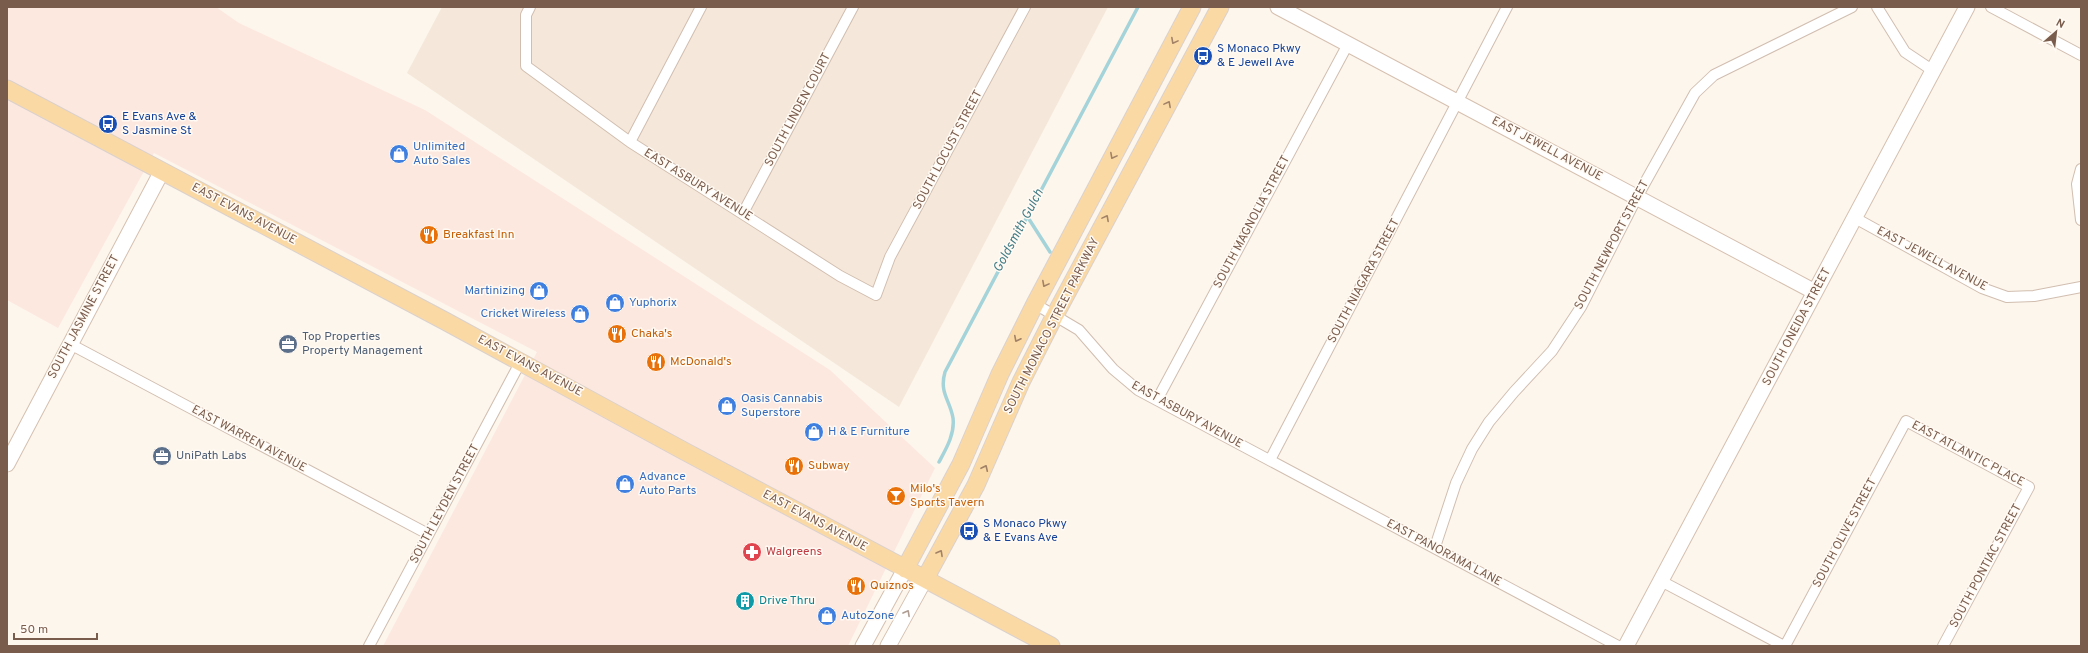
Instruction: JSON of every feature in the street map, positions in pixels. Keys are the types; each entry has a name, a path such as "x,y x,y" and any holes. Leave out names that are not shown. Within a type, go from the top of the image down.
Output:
{"main road":[{"name":"SOUTH MONACO STREET PARKWAY","path":"905,569 961,464 1000,374 1035,304 1192,7"},
{"name":"SOUTH MONACO STREET PARKWAY","path":"925,580 976,485 1018,388 1055,314 1220,7"},
{"name":"EAST EVANS AVENUE","path":"7,89 521,361 684,451 1051,646"}],"street":[{"name":"EAST ASBURY AVENUE","path":"530,7 526,15 526,66 630,142 840,276 876,295"},
{"path":"630,142 701,7"},
{"name":"SOUTH LINDEN COURT","path":"743,213 852,7"},
{"name":"SOUTH LOCUST STREET","path":"876,295 890,257 1025,7"},
{"name":"EAST JEWELL AVENUE","path":"1278,7 1815,292"},
{"name":"SOUTH NIAGARA STREET","path":"1270,460 1507,7"},
{"name":"SOUTH NEWPORT STREET","path":"1435,547 1456,483 1472,449 1489,422 1514,392 1552,351 1581,307 1637,198 1695,93 1714,75 1852,7"},
{"path":"1877,7 1905,52 1932,70"},
{"name":"SOUTH ONEIDA STREET","path":"1626,646 1855,218 1932,70 1967,7"},
{"path":"1990,7 2081,55"},
{"name":"SOUTH MAGNOLIA STREET","path":"1158,400 1348,44"},
{"path":"2081,169 2077,184 2081,220"},
{"name":"SOUTH JASMINE STREET","path":"7,464 162,171"},
{"name":"EAST JEWELL AVENUE","path":"1855,218 1982,288 2007,297 2034,296 2081,287"},
{"name":"EAST ASBURY AVENUE","path":"1035,304 1055,314 1086,337 1123,378 1158,400 1270,460"},
{"name":"EAST WARREN AVENUE","path":"70,344 428,534"},
{"name":"SOUTH LEYDEN STREET","path":"368,646 521,361"},
{"name":"EAST ATLANTIC PLACE","path":"1906,421 2029,487"},
{"name":"SOUTH OLIVE STREET","path":"1785,646 1906,421"},
{"name":"EAST PANORAMA LANE","path":"1270,460 1618,646"},
{"name":"SOUTH PONTIAC STREET","path":"1943,646 2029,487"},
{"name":"SOUTH MONACO STREET PARKWAY","path":"863,646 905,569"},
{"name":"SOUTH MONACO STREET PARKWAY","path":"888,646 925,580"},
{"path":"1661,580 1785,646"}],"shaded area":[{"path":"7,7 216,7 239,23 425,110 830,370 935,468 848,646 383,646 537,352 154,153 58,328 7,300"},
{"path":"442,7 1108,7 899,407 407,73"}],"waterway":[{"name":"Goldsmith Gulch","path":"939,462 953,430 952,412 943,386 945,372 1138,7"},
{"path":"1027,216 1050,252"}],"place":[{"name":"S Monaco Pkwy & E Jewell Ave","path":"1203,56"},
{"name":"E Evans Ave & S Jasmine St","path":"108,124"},
{"name":"Unlimited Auto Sales","path":"399,154"},
{"name":"Breakfast Inn","path":"429,235"},
{"name":"Martinizing","path":"539,291"},
{"name":"Yuphorix","path":"615,303"},
{"name":"Cricket Wireless","path":"580,314"},
{"name":"Chaka's","path":"617,334"},
{"name":"Top Properties Property Management","path":"288,344"},
{"name":"McDonald's","path":"656,362"},
{"name":"Oasis Cannabis Superstore","path":"727,406"},
{"name":"H & E Furniture","path":"814,432"},
{"name":"UniPath Labs","path":"162,456"},
{"name":"Subway","path":"794,466"},
{"name":"Advance Auto Parts","path":"625,484"},
{"name":"Milo's Sports Tavern","path":"896,496"},
{"name":"S Monaco Pkwy & E Evans Ave","path":"969,531"},
{"name":"Walgreens","path":"752,552"},
{"name":"Quiznos","path":"856,586"},
{"name":"Drive Thru","path":"745,601"},
{"name":"AutoZone","path":"827,616"}]}
